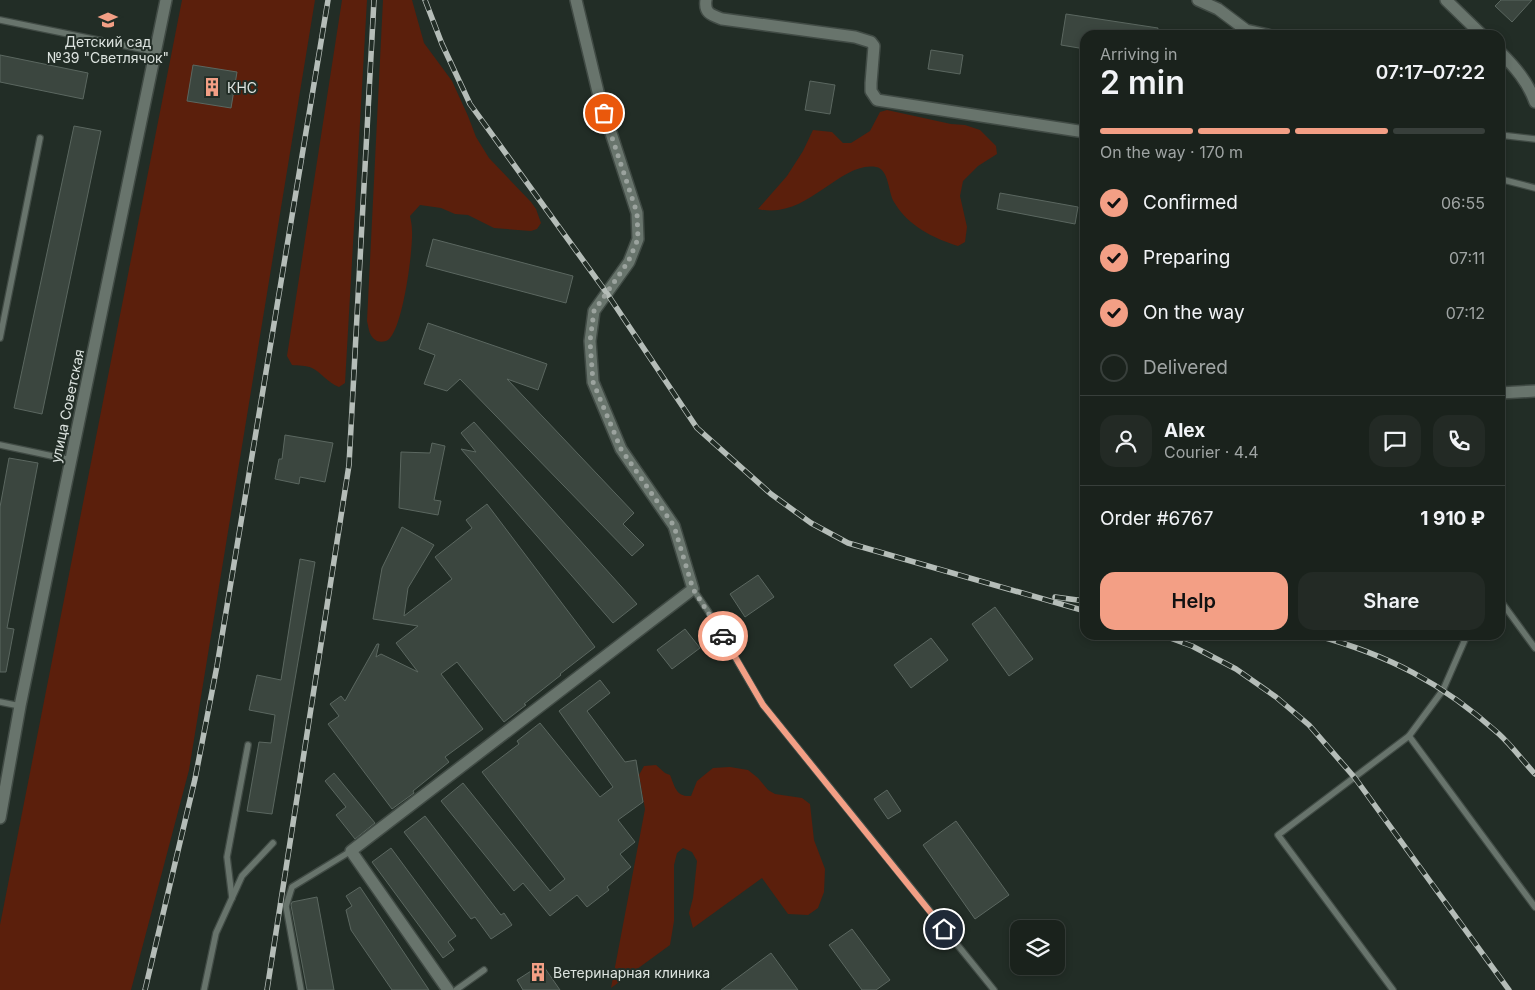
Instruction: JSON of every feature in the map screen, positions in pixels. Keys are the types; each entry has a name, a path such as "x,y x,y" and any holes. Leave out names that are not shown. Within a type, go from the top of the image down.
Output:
{"street":[{"name":"улица Советская","path":"0,818 20,706 166,0"},
{"path":"448,990 351,851 693,589 674,526 621,449 593,382 590,341 594,311 628,262 638,239 638,222 637,213 599,96 576,0"},
{"path":"706,0 706,11 710,15 722,19 855,37 871,42 874,46 871,91 877,100 1080,131"},
{"path":"1198,0 1218,10 1241,30"},
{"path":"1446,0 1477,30"},
{"path":"1505,57 1515,66 1534,98"},
{"path":"1505,65 1515,66"},
{"path":"1505,393 1535,391"}],"lane":[{"path":"0,20 156,52"},
{"path":"1505,136 1535,139"},
{"path":"0,338 40,138"},
{"path":"1505,180 1535,188"},
{"path":"0,445 71,460"},
{"path":"693,589 763,705 994,990"},
{"path":"1505,607 1535,648"},
{"path":"1393,990 1278,835 1409,736 1443,690 1465,640"},
{"path":"0,702 20,706"},
{"path":"1409,736 1535,907"},
{"path":"232,898 227,857 248,745"},
{"path":"204,990 216,933 242,876 274,843"},
{"path":"301,990 286,906 292,888 351,851"},
{"path":"456,990 484,970"}],"shaded area":[{"path":"182,0 315,0 189,770 131,990 0,990 0,925"},
{"path":"342,0 367,0 345,383 339,387 312,368 292,365 287,356"},
{"path":"383,0 412,0 424,43 452,81 476,137 489,158 531,202 536,209 541,223 537,229 531,231 494,228 468,215 455,214 441,208 420,205 410,216 412,225 411,254 406,288 398,321 388,340 381,342 372,337 367,321"},
{"path":"887,110 951,124 965,125 980,130 996,146 997,154 978,166 963,181 960,196 967,227 965,242 958,246 949,243 930,235 906,218 892,198 886,176 876,167 862,168 849,173 792,207 776,210 758,209 787,176 803,151 813,130 832,132 843,143 851,143 870,131 880,112"},
{"path":"656,765 670,775 675,787 682,795 691,796 697,781 713,768 730,767 748,770 768,790 775,794 802,798 810,804 814,840 825,869 824,892 818,908 808,915 788,914 762,878 693,928 689,913 693,898 697,861 692,852 683,848 677,853 674,865 674,921 670,945 611,988 645,809 639,775 644,766"}],"building":[{"path":"1501,0 1532,0 1512,22 1495,6"},
{"path":"1066,14 1158,28 1158,30 1080,30 1080,48 1061,45"},
{"path":"931,50 963,55 960,74 928,69"},
{"path":"0,55 88,73 83,99 0,82"},
{"name":"КНС","path":"193,65 237,72 231,108 187,101"},
{"path":"810,81 835,85 830,114 805,110"},
{"path":"74,126 101,131 42,414 14,408"},
{"path":"1000,193 1078,207 1075,224 997,209"},
{"path":"433,239 573,276 566,303 426,266"},
{"path":"428,323 547,364 538,390 507,379 634,513 623,524 644,545 632,556 460,379 447,391 424,384 435,355 419,349"},
{"path":"474,422 637,604 613,623 461,449 476,452 461,433"},
{"path":"285,435 333,443 325,482 300,477 299,484 275,479 279,459 282,459"},
{"path":"432,443 445,446 434,500 441,501 438,515 399,508 401,452 430,453"},
{"path":"9,458 38,463 7,628 14,629 6,672 0,672 0,507"},
{"path":"487,504 595,647 504,722 457,662 441,674 483,729 445,757 449,762 413,791 414,793 392,809 328,724 339,716 330,704 341,696 345,701 377,644 379,644 376,657 381,654 418,672 396,643 418,626 373,619 382,568 402,527 434,545 408,588 404,616 452,579 435,557 472,528 466,520"},
{"path":"300,559 315,562 272,814 247,811 259,742 271,743 275,715 249,710 257,675 281,680"},
{"path":"758,575 774,597 745,617 730,594"},
{"path":"995,607 1033,659 1009,676 972,624"},
{"path":"685,629 700,648 672,669 657,650"},
{"path":"931,638 948,660 911,688 894,665"},
{"path":"600,680 610,693 587,711 625,762 636,760 643,802 618,820 635,842 620,854 631,867 607,887 609,890 587,907 577,895 550,916 523,883 514,891 441,801 463,783 550,891 565,879 482,772 519,744 517,741 540,723 600,797 613,787 559,711"},
{"path":"334,773 375,823 355,839 336,815 346,807 325,781"},
{"path":"887,790 901,811 888,819 874,799"},
{"path":"425,816 501,915 504,913 512,925 491,939 475,917 471,919 404,832"},
{"path":"956,821 1009,895 975,919 923,845"},
{"path":"391,848 456,936 448,942 454,950 443,958 372,862"},
{"path":"360,887 429,990 392,990 351,930 346,910 352,906 346,896"},
{"path":"317,897 334,990 307,990 291,905 292,902"},
{"path":"852,929 890,980 876,990 862,990 829,945"},
{"path":"771,953 798,990 721,990"},
{"name":"Ветеринарная клиника","path":"542,964 560,990 523,990 517,980"}],"railway":[{"path":"145,990 195,779 217,666 328,0"},
{"path":"267,990 349,465 374,0"},
{"path":"425,0 442,44 470,104 606,292 697,428 771,494 811,523 848,543 1080,610"},
{"path":"1055,597 1080,600"},
{"path":"1176,640 1192,646 1236,669 1276,697 1309,725 1355,778 1509,990"},
{"path":"1332,640 1391,662 1457,700 1499,734 1535,774"}],"way so far":[{"path":"604,113 637,213 638,239 628,262 594,311 590,341 593,382 621,449 674,526 693,589 723,636"}],"place":[{"name":"Детский сад №39 \"Светлячок\"","path":"108,20"},
{"name":"КНС","path":"212,87"},
{"name":"Ветеринарная клиника","path":"538,972"}],"route":[{"path":"723,636 763,705 944,929"}]}
